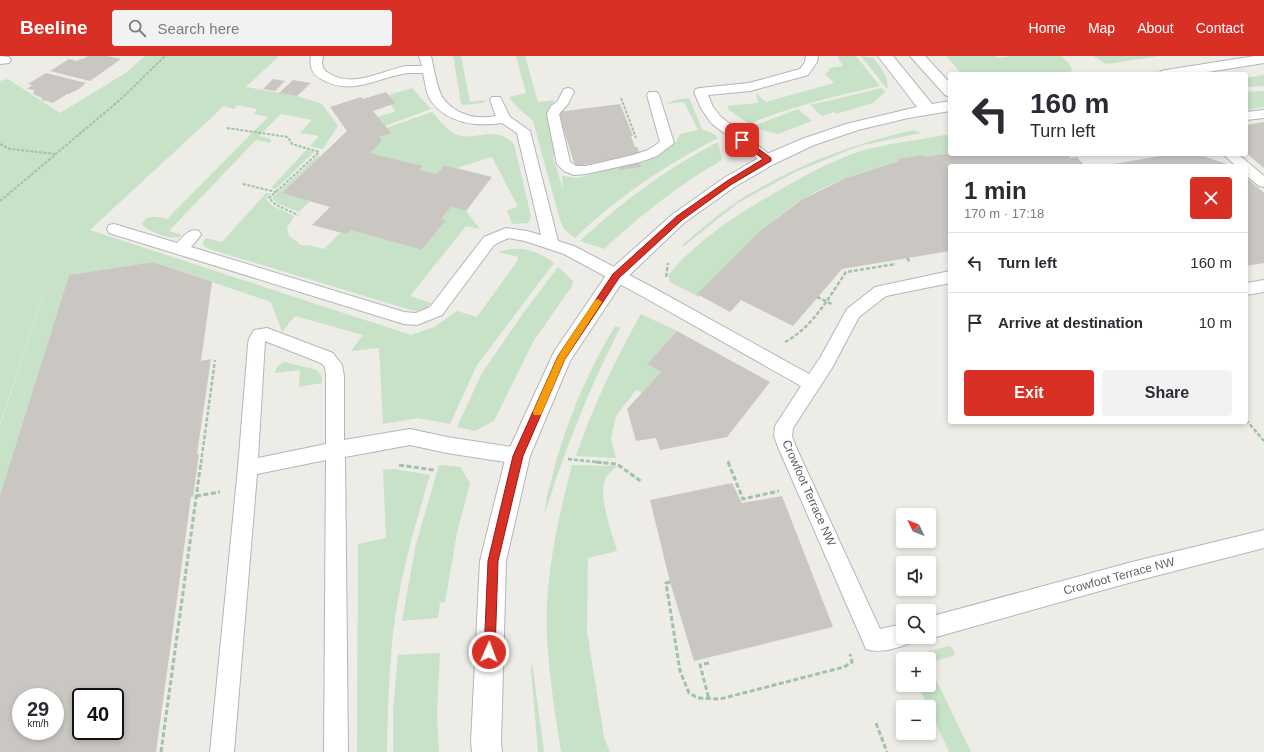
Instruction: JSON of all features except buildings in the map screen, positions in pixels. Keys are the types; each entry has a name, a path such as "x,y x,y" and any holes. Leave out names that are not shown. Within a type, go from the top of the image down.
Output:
{"street":[{"path":"885,56 928,110"},
{"path":"917,56 948,90"},
{"path":"1179,72 1264,59"},
{"path":"487,752 486,742 493,561 518,456 561,358 616,276 679,218 730,182 768,160 808,142 852,127 948,106"}],"lane":[{"path":"317,56 316,62 319,72 330,81 354,83 408,70 428,70"},
{"path":"425,56 436,100 455,116 471,120 492,121 504,119"},
{"path":"768,160 716,120 707,108 700,92 750,87 804,72 811,62 812,56"},
{"path":"568,92 562,104 555,109 553,114 564,164 568,168 576,171 586,171 610,164 642,158 657,151 667,143 653,95"},
{"path":"496,100 504,119 523,132 551,244"},
{"path":"1248,116 1264,114"},
{"path":"1232,156 1242,164"},
{"path":"1248,170 1264,183"},
{"path":"114,228 404,318 417,319 436,311 489,241 506,233 527,236 569,250 646,291 812,384"},
{"path":"180,249 194,235"},
{"name":"Crowfoot Terrace NW","path":"896,636 874,641 787,447 783,436 784,426 826,363 853,313 881,291 948,277"},
{"path":"1248,289 1264,286"},
{"path":"222,752 248,468 256,345 257,339 260,335 267,334 274,335 327,358 333,365 335,376 336,752"},
{"path":"248,468 410,437 518,456"},
{"name":"Crowfoot Terrace NW","path":"936,626 1132,572 1264,539"}],"path":[{"path":"0,201 121,98 165,56"},
{"path":"621,98 636,138 632,139"},
{"path":"227,128 288,137 292,144 319,152 269,198 276,205 298,215"},
{"path":"0,144 10,148 55,154"},
{"path":"243,184 276,192"},
{"path":"907,258 910,262"},
{"path":"869,264 871,268"},
{"path":"817,297 825,300"},
{"path":"162,752 198,473 215,360"},
{"path":"1248,422 1264,441"},
{"path":"568,460 617,464 642,482"},
{"path":"728,461 743,499 785,489"},
{"path":"670,582 666,583 682,680 689,693 698,698 720,699 844,667 852,662 849,648"},
{"path":"709,663 700,665 709,699"},
{"path":"876,723 887,752"}],"green space":[{"path":"145,56 279,56 246,87 297,96 322,104 338,126 323,149 310,146 319,136 300,133 312,120 281,114 259,136 268,138 271,140 270,143 256,140 169,231 180,234 181,236 167,237 143,226 142,223 150,217 167,219 268,117 254,114 257,109 237,105 234,109 224,106 90,230 411,335 434,327 457,311 477,317 518,260 518,257 498,252 513,249 528,250 541,255 554,263 477,365 450,424 418,418 383,424 379,348 351,351 363,335 295,316 282,332 271,302 153,262 69,275 0,495 0,426 63,234 0,424 0,81 8,79 60,113 127,72"},
{"path":"453,56 461,56 470,102 485,100 483,103 463,105 461,103"},
{"path":"516,56 525,56 538,102 555,100 548,110 547,115 555,156 553,157 563,189 562,176 578,178 608,169 642,163 671,147 676,142 680,134 698,130 684,102 666,104 675,100 689,98 702,129 714,134 718,138 661,171 625,195 575,238 564,229 560,220 533,121 509,97 526,93"},
{"path":"856,56 880,86 797,107 749,124 729,110 727,106 758,103 756,93 766,102 834,83 825,74 829,71 829,68 843,66 837,57"},
{"path":"861,56 874,58 886,77 888,85 887,89"},
{"path":"946,56 996,56 998,58 1013,56 1061,56 1069,63 1072,71 962,72 959,71"},
{"path":"1093,56 1160,56 1106,64"},
{"path":"1264,75 1264,86 1248,87 1248,78"},
{"path":"412,88 431,109 385,126 378,117 396,111 391,105 396,103 389,95"},
{"path":"882,88 885,92 873,103 836,114 834,112 822,116 810,105"},
{"path":"1264,91 1264,107 1248,110 1248,92"},
{"path":"798,109 812,121 778,134 751,127"},
{"path":"432,112 447,128 457,135 500,135 507,138 514,144 531,216 528,223 512,224 507,210 518,207 491,157 457,168 444,165 437,174 420,170 423,166 370,153 379,137 390,133 386,128"},
{"path":"913,130 921,133 859,146 793,173 738,203 684,246 682,245 732,205 797,169 819,159 865,143"},
{"path":"948,134 948,153 898,159 899,161 837,182 803,199 775,220 748,244 699,297 670,282 668,275 695,247 726,223 758,202 841,158 872,148"},
{"path":"718,142 722,160 660,201 604,249 580,241 629,199 680,164"},
{"path":"306,150 314,152 276,189 271,188"},
{"path":"318,155 321,156 282,193 310,201 299,212 278,204 272,198"},
{"path":"266,193 271,194 266,199 273,206 294,216 287,228 289,236 298,242 298,244 324,249 340,233 346,234 351,230 422,250 446,220 441,219 451,207 466,211 480,229 466,226 410,296 431,303 425,309 414,311 209,249 203,245 206,238 222,242"},
{"path":"558,267 573,281 572,286 533,342 494,421 475,431 457,427 482,373 524,312"},
{"path":"641,314 677,331 647,364 661,372 642,393 636,390 616,416 611,438 616,458 576,456 605,384"},
{"path":"615,326 620,328 598,373 579,419 561,465 545,513 546,500 557,457 570,418 586,380"},
{"path":"285,362 317,370 322,377 322,383 299,387 300,370 275,373 277,366"},
{"path":"439,465 460,467 470,483 457,533 445,602 440,603 438,618 402,621 416,544"},
{"path":"572,465 617,466 606,478 603,491 605,508 617,551 588,558 587,631 604,737 610,752 561,752 552,694 547,637 548,594 557,528"},
{"path":"394,469 430,475 405,564 395,618 388,701 387,752 357,752 358,544 386,538 383,470"},
{"path":"949,646 955,654 936,661 936,652 924,652"},
{"path":"440,653 437,713 439,752 393,752 393,710 398,655"},
{"path":"532,662 544,752 538,752 531,669"},
{"path":"936,680 971,752 949,752 936,724 936,700 925,700 921,692 936,692"}],"slow traffic":[{"path":"537,412 561,358 598,302"}],"route":[{"path":"489,652 493,561 518,456 561,358 616,276 679,218 730,182 768,160 742,140"}]}
